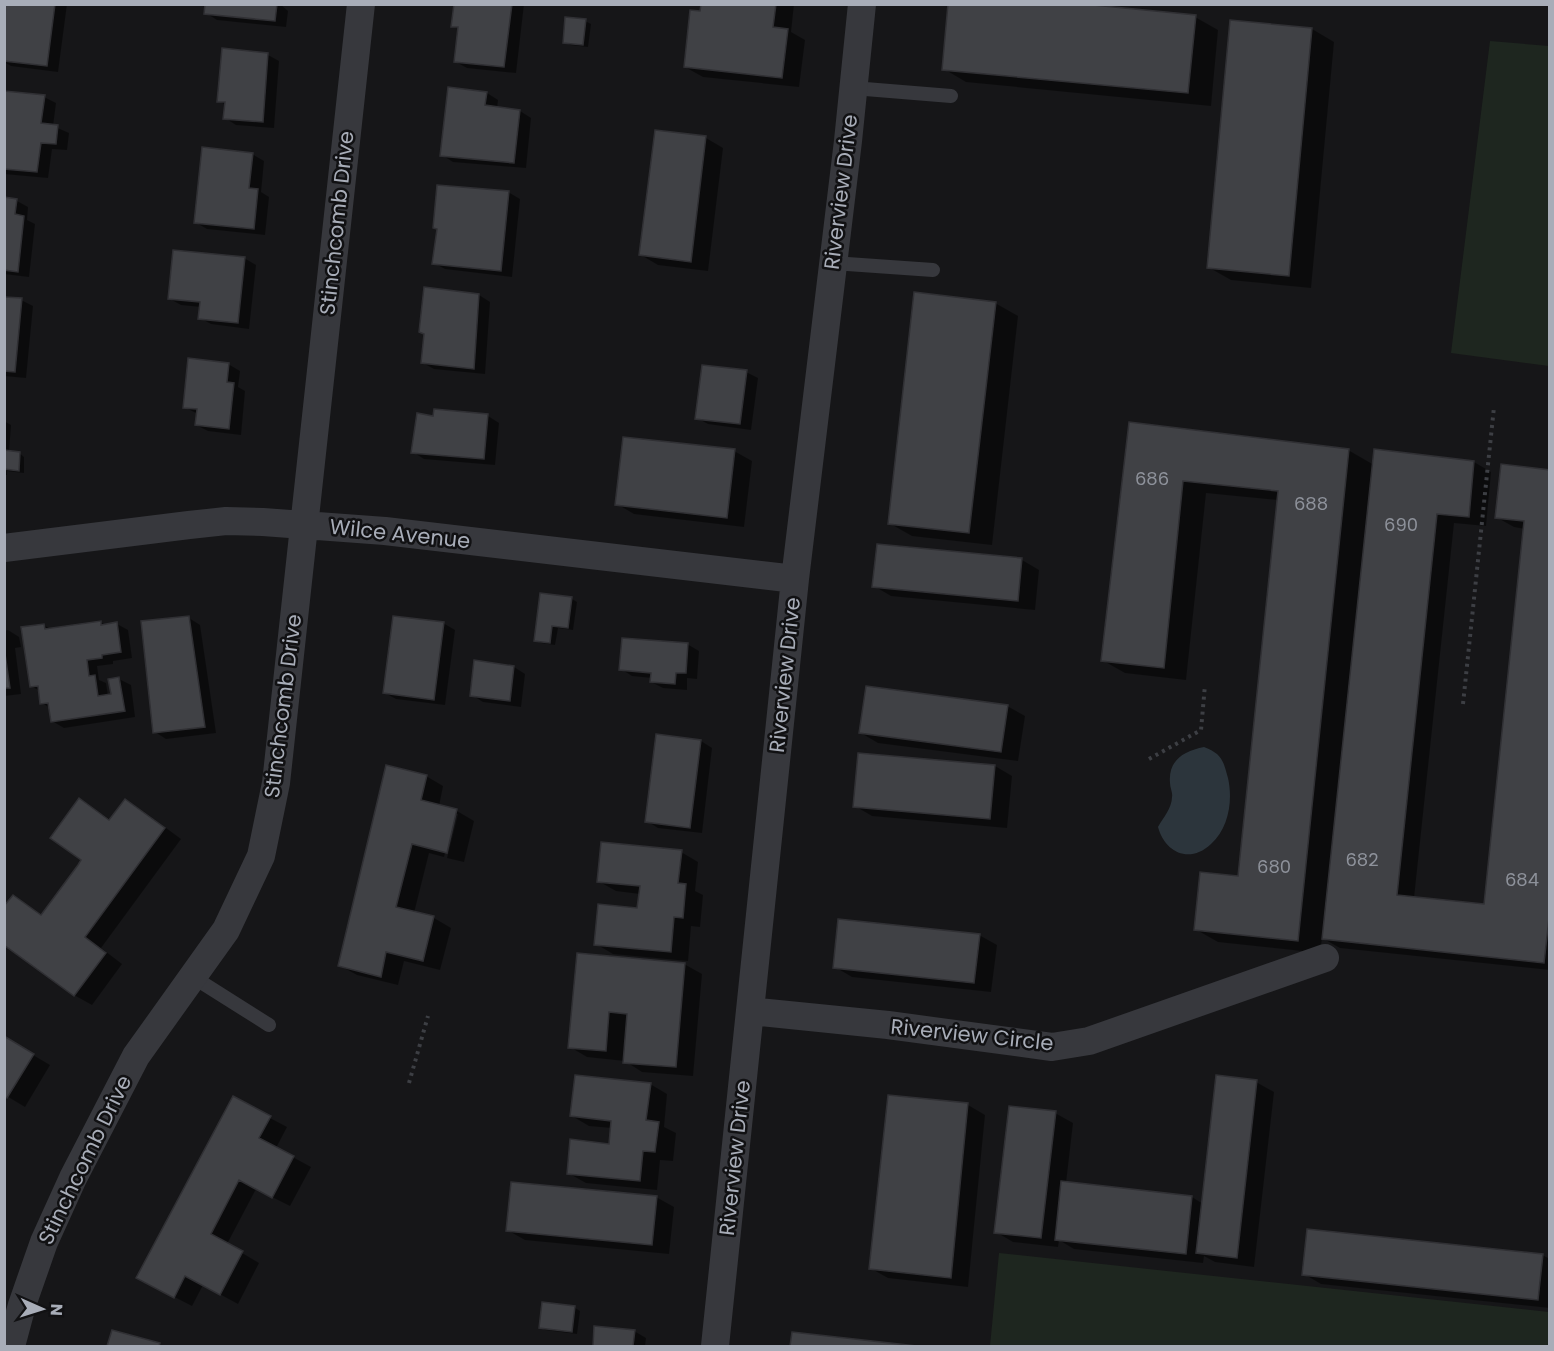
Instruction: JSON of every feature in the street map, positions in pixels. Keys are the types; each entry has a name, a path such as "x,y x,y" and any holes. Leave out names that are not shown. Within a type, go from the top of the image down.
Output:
{"street":[{"name":"Stinchcomb Drive","path":"10,1341 44,1242 73,1178 136,1056 226,930 261,856 276,783 361,4"},
{"name":"Riverview Drive","path":"715,1347 795,579 862,4"},
{"name":"Wilce Avenue","path":"4,548 226,521 304,524 385,531 795,579"},
{"name":"Riverview Circle","path":"750,1011 888,1025 1052,1047 1089,1041 1324,958"}],"lane":[{"path":"853,88 951,96"},
{"path":"833,263 933,270"},
{"path":"193,977 268,1025"}],"path":[{"path":"1463,704 1494,407"},
{"path":"1149,759 1201,730 1205,685"},
{"path":"409,1083 428,1016"}],"shaded area":[{"path":"1490,41 1549,46 1549,366 1451,353"},
{"path":"1204,747 1218,755 1228,778 1230,804 1226,822 1217,837 1203,850 1187,854 1179,853 1166,843 1158,827 1172,801 1170,775 1179,758 1190,751"},
{"path":"999,1253 1549,1312 1549,1346 990,1346"}],"building":[{"path":"4,4 55,4 47,66 4,61"},
{"path":"205,4 277,4 275,21 204,14"},
{"path":"454,4 512,4 504,67 454,62 458,27 451,27"},
{"path":"701,4 776,4 773,27 788,29 782,78 684,67 690,10 700,11"},
{"path":"948,4 1083,4 1196,15 1188,93 942,70"},
{"path":"565,17 586,19 583,45 563,43"},
{"path":"1230,20 1312,28 1289,276 1207,268"},
{"path":"222,48 268,53 263,122 223,119 225,102 217,102"},
{"path":"448,87 487,92 485,105 520,110 514,163 440,156"},
{"path":"4,91 45,95 41,123 58,125 56,144 41,143 37,172 4,169"},
{"path":"655,130 706,136 691,262 639,255"},
{"path":"202,147 253,153 249,188 258,189 254,229 194,223"},
{"path":"437,185 509,191 501,271 432,264 437,229 433,228"},
{"path":"4,197 17,199 15,214 24,216 18,272 4,270"},
{"path":"173,250 245,257 238,323 198,319 200,302 168,299"},
{"path":"424,287 479,294 474,369 421,363 424,334 419,332"},
{"path":"914,292 996,302 969,533 888,524"},
{"path":"4,297 22,298 15,372 4,371"},
{"path":"188,358 229,363 227,382 234,383 229,429 195,425 197,409 183,408"},
{"path":"702,365 747,370 740,424 695,419"},
{"path":"434,409 488,414 484,459 411,453 417,413 433,416"},
{"path":"1129,422 1349,449 1298,941 1194,930 1200,872 1238,876 1278,491 1183,481 1164,668 1101,661"},
{"path":"623,437 735,449 727,518 615,505"},
{"path":"1374,449 1474,461 1469,517 1437,514 1397,895 1484,904 1524,521 1495,518 1501,464 1550,470 1550,909 1544,963 1322,939"},
{"path":"4,450 20,452 19,471 4,469"},
{"path":"877,544 1022,558 1018,601 872,587"},
{"path":"540,593 572,597 568,628 552,626 550,643 534,641"},
{"path":"189,616 205,727 153,733 141,621"},
{"path":"393,616 444,622 434,700 383,693"},
{"path":"101,621 101,625 117,622 121,652 87,660 89,676 95,675 98,696 111,694 108,679 119,677 125,711 51,722 48,703 40,704 38,686 30,687 21,627 44,624 45,629"},
{"path":"622,638 688,643 686,673 676,673 675,684 650,682 651,673 619,670"},
{"path":"4,647 10,688 4,688"},
{"path":"474,660 514,666 510,701 470,696"},
{"path":"866,686 1008,705 1001,752 859,733"},
{"path":"656,734 701,740 690,828 645,822"},
{"path":"858,753 995,765 990,819 853,807"},
{"path":"386,765 427,775 421,800 457,809 447,853 412,844 396,907 434,916 423,961 386,952 381,977 338,966"},
{"path":"79,798 109,820 125,799 165,828 85,937 106,953 74,996 4,945 4,906 13,895 41,915 78,865 81,860 50,838"},
{"path":"601,842 682,850 678,883 686,884 683,918 674,917 671,952 594,945 598,904 637,908 640,886 597,882"},
{"path":"838,919 980,934 974,983 833,968"},
{"path":"577,953 685,963 676,1067 623,1063 627,1014 609,1012 606,1051 568,1048"},
{"path":"4,1036 34,1054 7,1098 4,1096"},
{"path":"575,1075 651,1083 646,1120 659,1122 655,1152 643,1151 640,1181 567,1174 570,1139 609,1144 611,1121 570,1116"},
{"path":"1216,1075 1257,1080 1237,1258 1196,1253"},
{"path":"888,1095 968,1103 951,1278 869,1269"},
{"path":"233,1096 271,1116 259,1138 294,1156 272,1198 239,1180 211,1234 243,1251 220,1295 185,1276 174,1298 136,1278"},
{"path":"1009,1106 1056,1111 1041,1238 994,1233"},
{"path":"1061,1181 1192,1196 1186,1254 1055,1240"},
{"path":"511,1182 657,1196 652,1245 506,1231"},
{"path":"1307,1229 1543,1254 1538,1300 1302,1275"},
{"path":"542,1302 575,1306 572,1332 539,1328"},
{"path":"594,1326 635,1330 633,1346 593,1346"},
{"path":"112,1330 160,1343 159,1346 107,1346"},
{"path":"792,1332 917,1346 790,1346"}]}
